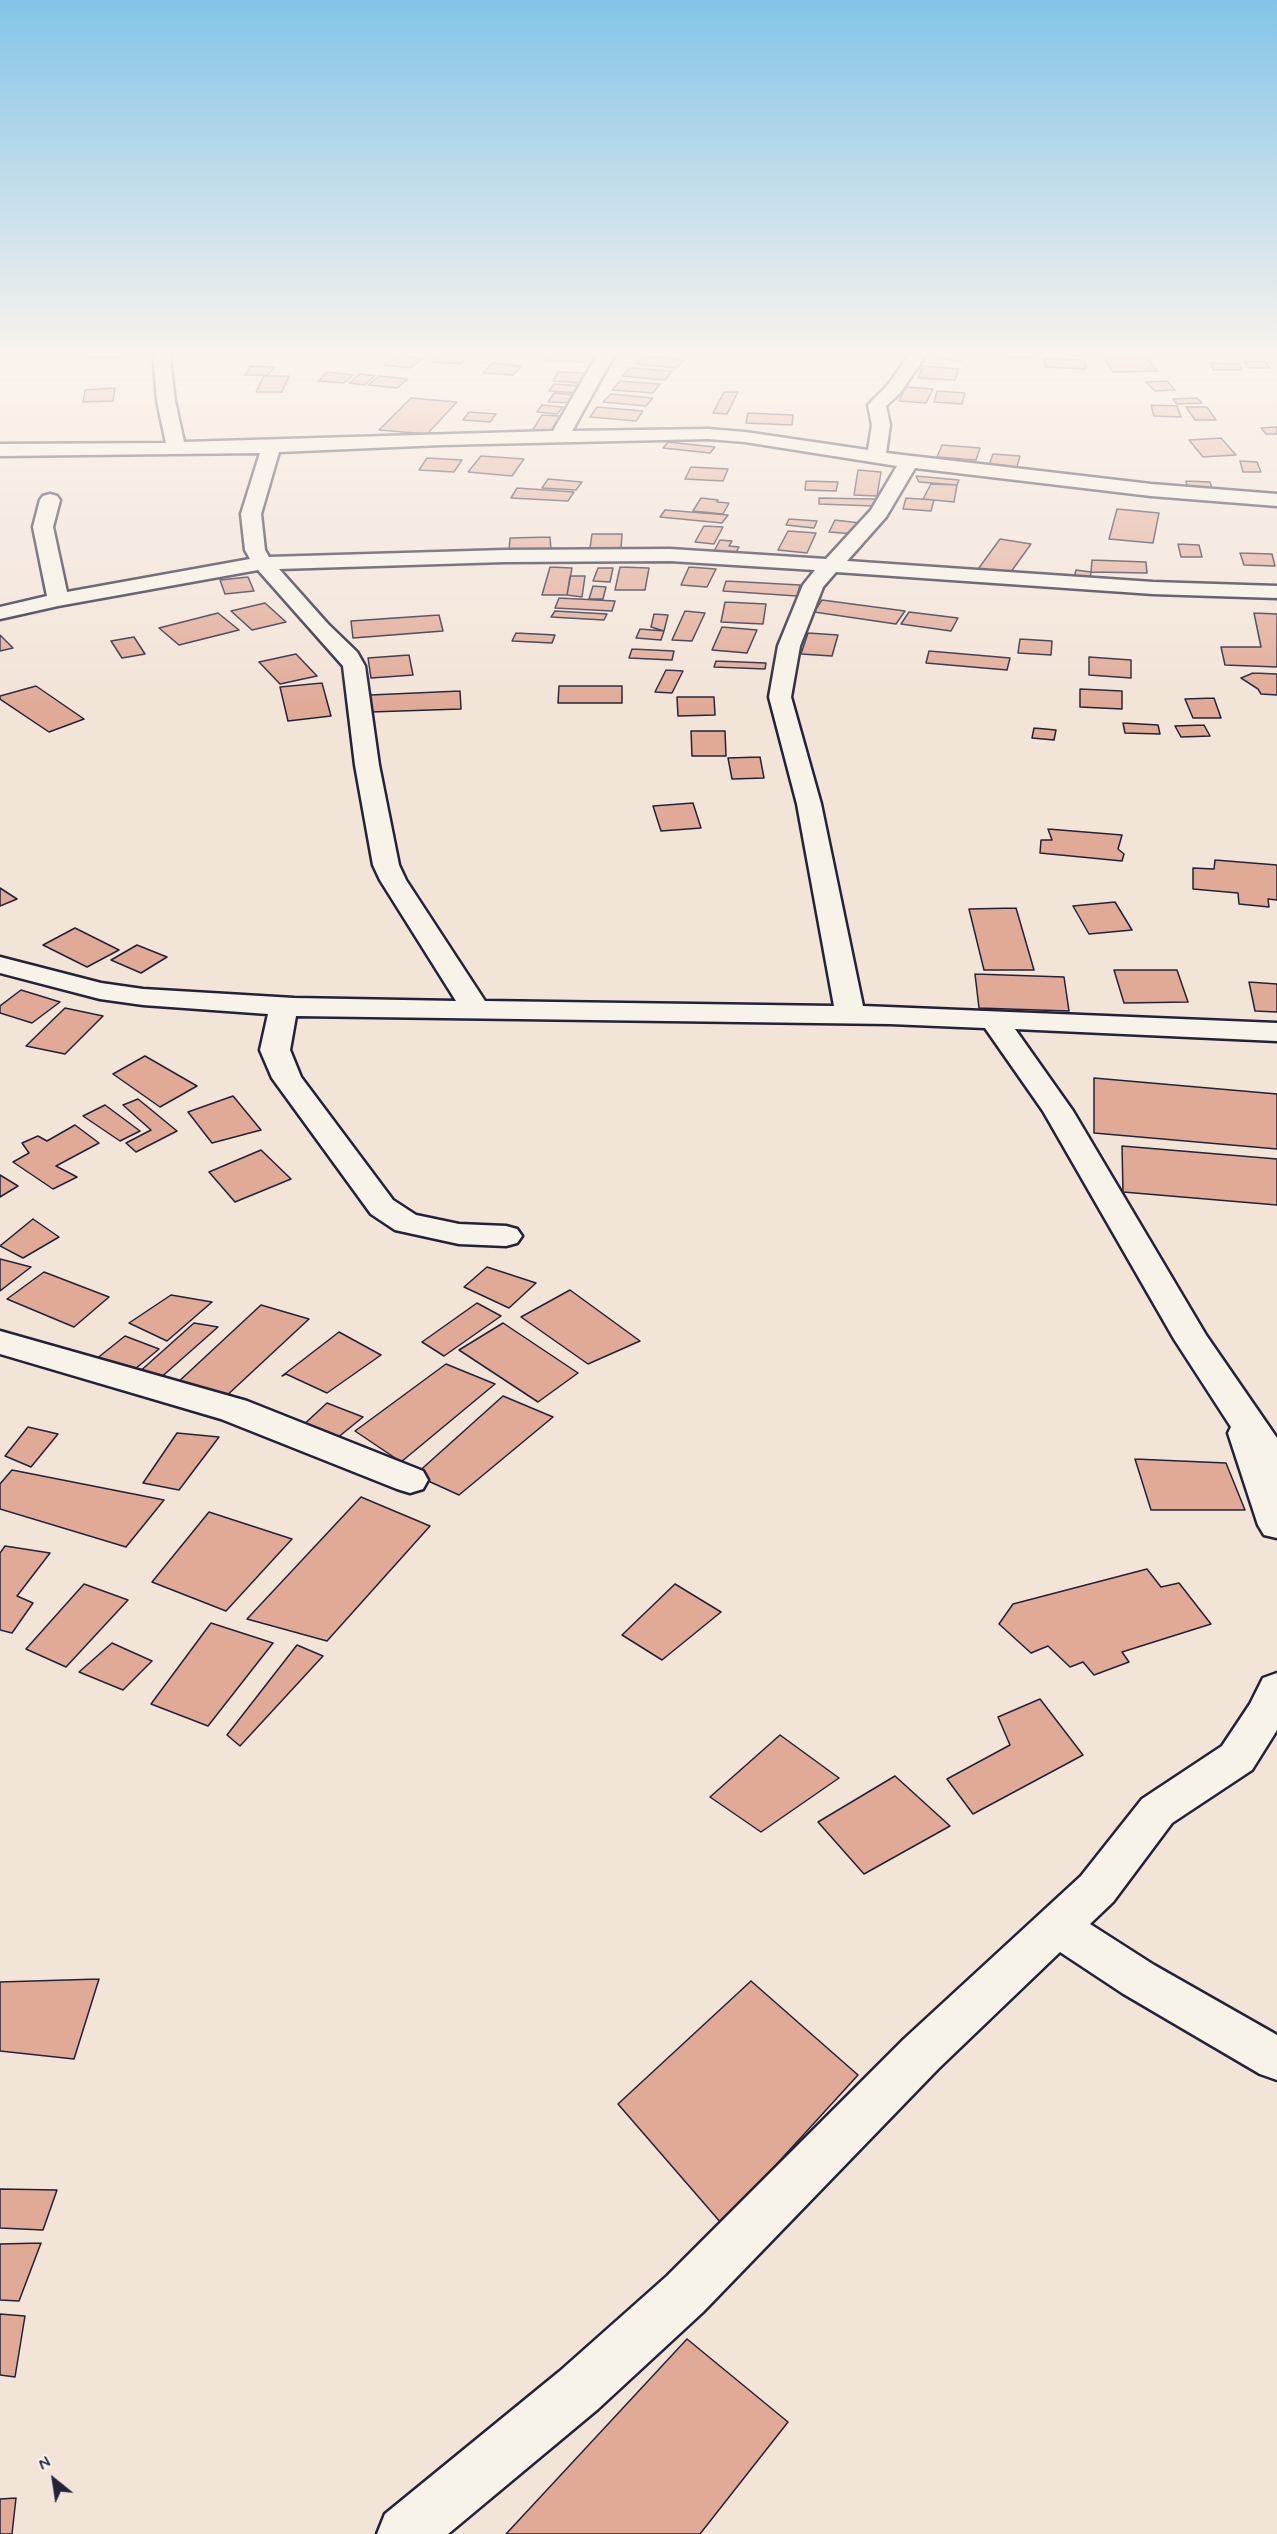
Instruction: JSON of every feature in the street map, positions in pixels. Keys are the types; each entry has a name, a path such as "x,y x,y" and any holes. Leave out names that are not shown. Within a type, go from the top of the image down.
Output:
{"street":[{"path":"264,470 251,514 255,550 263,563 354,666 367,765 386,865 393,880 476,1009"},
{"path":"850,1014 809,804 780,698 789,646 813,585 885,505 904,470"},
{"path":"980,470 1151,490 1277,500"},
{"path":"50,500 43,527 58,600"},
{"path":"0,613 58,600 263,563 670,555 969,577 1153,588 1277,592"},
{"path":"0,965 122,994 284,1006 850,1014 1277,1032"},
{"path":"284,1006 275,1050 279,1062 287,1078 381,1207 406,1223 459,1234 506,1236"},
{"path":"993,1019 1058,1111 1191,1339 1258,1440 1277,1461"},
{"path":"0,1342 234,1410 410,1480"},
{"path":"1239,1412 1277,1525"},
{"path":"405,2534 579,2390 685,2294 921,2054 1097,1889 1157,1811 1237,1758 1268,1710 1277,1689"},
{"path":"1057,1926 1138,1979 1277,2059"}],"building":[{"path":"423,470 455,470 454,472"},
{"path":"469,470 516,470 512,476 468,472"},
{"path":"689,470 727,470 723,481 685,479"},
{"path":"858,470 881,472 877,496 854,495"},
{"path":"1243,470 1261,472 1243,472"},
{"path":"916,476 959,480 957,485 919,482"},
{"path":"548,479 582,482 576,490 542,488"},
{"path":"806,481 838,482 836,491 805,490"},
{"path":"1186,481 1210,482 1213,492 1188,491"},
{"path":"931,484 957,485 954,502 923,499"},
{"path":"517,488 574,492 568,501 511,498"},
{"path":"701,498 729,503 723,514 693,511"},
{"path":"819,498 875,499 875,506 819,504"},
{"path":"906,498 934,500 931,511 903,509"},
{"path":"1117,509 1159,513 1153,543 1109,539"},
{"path":"665,510 728,515 722,523 660,517"},
{"path":"789,519 817,521 814,528 786,525"},
{"path":"835,520 860,523 854,534 829,532"},
{"path":"704,526 723,527 714,544 695,542"},
{"path":"788,531 816,533 807,553 778,550"},
{"path":"592,534 622,534 621,548 590,548"},
{"path":"550,537 551,550 509,550 510,538"},
{"path":"1000,539 1031,544 1008,576 976,572"},
{"path":"720,540 732,541 729,546 739,547 735,554 712,555"},
{"path":"1178,544 1199,545 1202,557 1181,557"},
{"path":"1240,553 1272,554 1275,566 1244,565"},
{"path":"1092,560 1146,562 1147,573 1091,572"},
{"path":"550,567 572,568 567,595 542,595"},
{"path":"620,567 649,568 645,590 615,590"},
{"path":"689,567 716,569 707,587 681,585"},
{"path":"598,568 613,568 610,582 593,581"},
{"path":"1076,570 1091,572 1090,579 1074,578"},
{"path":"570,576 585,576 582,597 567,595"},
{"path":"248,577 254,591 225,594 220,580"},
{"path":"726,581 800,585 797,596 723,591"},
{"path":"593,586 606,587 603,599 589,599"},
{"path":"559,598 615,601 612,611 555,608"},
{"path":"822,600 905,611 896,624 814,612"},
{"path":"725,602 766,604 763,624 721,622"},
{"path":"265,603 286,622 252,630 231,611"},
{"path":"555,611 607,614 604,620 551,617"},
{"path":"685,611 705,613 692,641 672,640"},
{"path":"909,612 958,618 951,631 901,624"},
{"path":"218,613 239,630 179,645 159,628"},
{"path":"1254,613 1277,614 1277,667 1225,665 1221,647 1261,647"},
{"path":"654,614 668,615 664,631 651,627"},
{"path":"439,615 443,631 353,638 351,621"},
{"path":"722,627 757,630 747,653 712,650"},
{"path":"640,629 664,631 661,640 636,638"},
{"path":"516,633 555,635 552,643 512,641"},
{"path":"808,633 838,635 832,656 801,654"},
{"path":"0,635 13,648 0,651"},
{"path":"134,637 145,654 122,658 111,641"},
{"path":"1020,639 1052,641 1051,655 1018,653"},
{"path":"632,649 674,651 672,660 629,658"},
{"path":"929,651 1010,658 1007,670 926,663"},
{"path":"296,654 317,676 280,684 259,662"},
{"path":"409,655 413,675 371,678 368,658"},
{"path":"1089,657 1131,660 1131,678 1089,675"},
{"path":"716,661 766,663 765,669 714,667"},
{"path":"666,670 683,671 672,693 655,692"},
{"path":"1253,673 1277,674 1277,695 1261,694 1258,689 1241,678"},
{"path":"322,683 331,716 288,721 280,687"},
{"path":"36,686 84,719 49,732 0,699 0,696"},
{"path":"559,686 622,686 622,703 558,703"},
{"path":"1080,689 1122,691 1122,709 1080,707"},
{"path":"460,691 461,709 370,712 370,695"},
{"path":"677,697 714,697 715,715 678,716"},
{"path":"1214,698 1221,718 1193,718 1185,699"},
{"path":"1123,723 1158,725 1160,734 1125,733"},
{"path":"1204,725 1210,736 1181,737 1175,726"},
{"path":"1034,728 1056,730 1054,740 1032,738"},
{"path":"691,731 725,731 726,756 692,756"},
{"path":"760,757 764,778 732,779 728,758"},
{"path":"693,803 701,828 661,831 653,806"},
{"path":"1048,829 1122,835 1118,849 1124,854 1122,861 1040,853 1041,840 1052,840"},
{"path":"1215,860 1277,865 1277,900 1268,899 1269,907 1239,904 1238,893 1193,889 1193,868 1214,869"},
{"path":"0,888 17,899 0,906"},
{"path":"1115,902 1132,930 1089,934 1073,906"},
{"path":"1016,908 1034,970 984,970 969,909"},
{"path":"75,928 119,950 87,967 43,945"},
{"path":"137,945 167,957 141,973 111,960"},
{"path":"1114,970 1177,970 1188,1002 1124,1003"},
{"path":"975,974 1064,977 1069,1011 979,1008"},
{"path":"1249,982 1277,984 1277,1012 1255,1011"},
{"path":"21,990 60,1002 32,1023 0,1013 0,1006"},
{"path":"65,1008 103,1016 65,1054 26,1046"},
{"path":"145,1056 197,1086 160,1107 113,1074"},
{"path":"1094,1078 1277,1094 1277,1149 1094,1133"},
{"path":"233,1096 261,1130 212,1143 188,1112"},
{"path":"138,1099 177,1131 136,1152 126,1143 151,1130 123,1105"},
{"path":"105,1105 140,1131 120,1141 83,1116"},
{"path":"75,1125 99,1143 56,1166 77,1177 53,1189 13,1162 29,1153 22,1143 38,1136 47,1141"},
{"path":"1122,1146 1277,1159 1277,1205 1123,1192"},
{"path":"261,1150 291,1179 235,1202 209,1172"},
{"path":"0,1175 18,1186 0,1197"},
{"path":"33,1219 59,1237 23,1258 0,1246"},
{"path":"0,1259 31,1267 0,1291"},
{"path":"487,1267 536,1283 509,1308 464,1287"},
{"path":"44,1272 109,1297 74,1327 7,1299"},
{"path":"570,1290 640,1341 588,1364 521,1317"},
{"path":"171,1295 212,1302 167,1341 129,1323"},
{"path":"477,1303 501,1316 444,1356 422,1342"},
{"path":"261,1305 309,1319 223,1399 176,1384"},
{"path":"194,1323 218,1327 158,1380 137,1374"},
{"path":"503,1323 578,1373 538,1402 459,1350"},
{"path":"339,1332 381,1355 327,1393 286,1374 282,1376"},
{"path":"125,1336 159,1349 129,1374 95,1360"},
{"path":"446,1364 495,1384 401,1462 355,1431"},
{"path":"503,1396 553,1417 459,1495 415,1475"},
{"path":"327,1403 363,1417 331,1443 300,1428"},
{"path":"28,1427 58,1434 31,1467 5,1456"},
{"path":"177,1433 219,1437 179,1490 143,1483"},
{"path":"1135,1459 1226,1463 1245,1510 1151,1510"},
{"path":"12,1470 164,1500 126,1547 0,1509 0,1484"},
{"path":"361,1497 430,1526 327,1641 247,1619"},
{"path":"209,1512 292,1539 226,1611 152,1582"},
{"path":"5,1546 50,1553 17,1596 33,1603 12,1633 0,1630 0,1553"},
{"path":"1147,1569 1161,1587 1179,1583 1211,1624 1122,1652 1129,1662 1094,1675 1083,1662 1070,1667 1048,1646 1031,1653 999,1624 1013,1604"},
{"path":"84,1584 128,1600 66,1667 26,1649"},
{"path":"675,1584 721,1612 662,1660 622,1635"},
{"path":"211,1623 273,1643 208,1726 151,1704"},
{"path":"112,1643 152,1661 123,1690 79,1672"},
{"path":"297,1645 323,1656 240,1746 227,1735"},
{"path":"1040,1699 1083,1755 973,1814 947,1779 1010,1745 998,1717"},
{"path":"780,1735 839,1778 761,1832 710,1797"},
{"path":"895,1776 950,1826 864,1874 818,1822"},
{"path":"99,1979 74,2059 0,2051 0,1982"},
{"path":"751,1981 858,2075 722,2224 618,2104"},
{"path":"0,2189 57,2190 43,2230 0,2228"},
{"path":"41,2243 19,2301 0,2300 0,2244"},
{"path":"0,2314 25,2316 15,2377 0,2375"},
{"path":"687,2339 788,2422 700,2534 506,2534"},
{"path":"16,2498 12,2534 0,2534 0,2499"}]}
